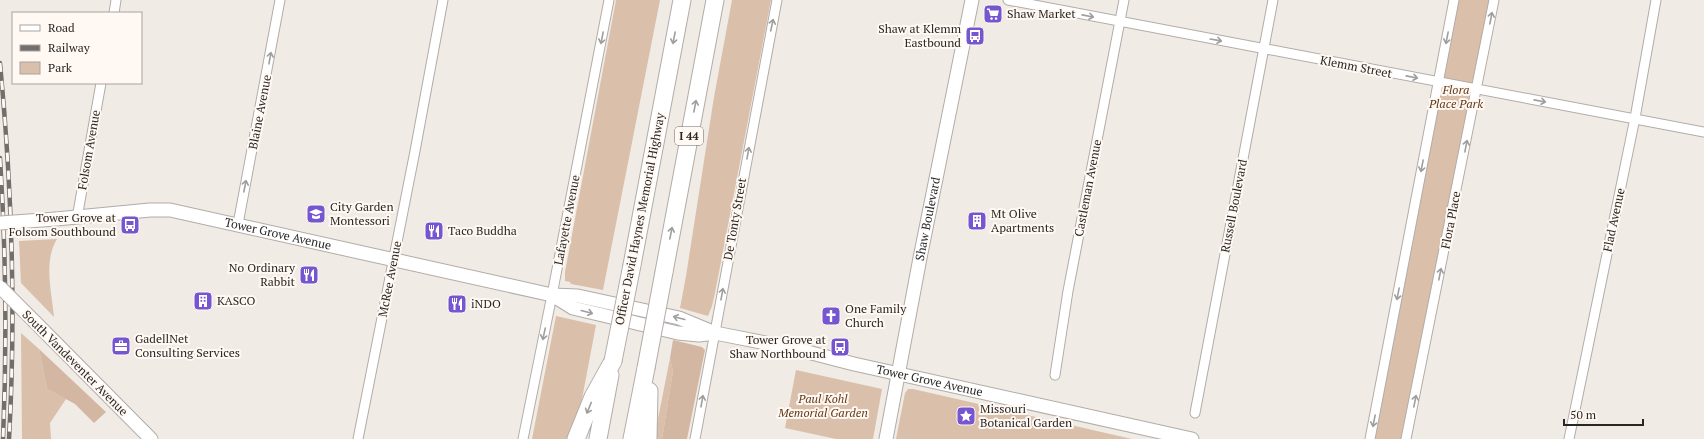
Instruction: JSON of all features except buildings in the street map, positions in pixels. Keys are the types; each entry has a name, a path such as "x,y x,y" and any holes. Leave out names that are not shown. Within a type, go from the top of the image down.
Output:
{"highway":[{"name":"Officer David Haynes Memorial Highway","path":"598,439 682,0"},
{"name":"I 44","path":"632,439 715,0"},
{"path":"576,439 594,397 613,361"},
{"path":"646,368 649,388 648,439"}],"street":[{"path":"114,12 116,0"},
{"name":"Blaine Avenue","path":"238,224 280,0"},
{"name":"McRee Avenue","path":"358,439 443,0"},
{"name":"Lafayette Avenue","path":"523,439 609,0"},
{"name":"De Tonty Street","path":"695,439 777,0"},
{"name":"Shaw Boulevard","path":"886,439 972,0"},
{"name":"Klemm Street","path":"1008,0 1438,83 1635,118 1704,132"},
{"name":"Castleman Avenue","path":"1055,375 1068,291 1124,0"},
{"name":"Russell Boulevard","path":"1195,412 1273,0"},
{"path":"1370,439 1454,0"},
{"name":"Flora Place","path":"1406,439 1494,0"},
{"name":"Flad Avenue","path":"1569,439 1635,118 1656,0"},
{"name":"Folsom Avenue","path":"77,218 101,84"},
{"name":"Tower Grove Avenue","path":"0,223 77,218 161,209 238,224 552,295 578,296 679,318 715,332 1192,439"},
{"name":"South Vandeventer Avenue","path":"0,287 151,439"}],"green space":[{"path":"616,0 660,0 603,290 571,284 570,282 565,281 565,272"},
{"path":"732,0 771,0 715,293 708,316 680,308 714,97"},
{"name":"Flora Place Park","path":"1454,0 1494,0 1406,439 1370,439"},
{"path":"57,239 50,258 49,267 54,317 21,283 19,241"},
{"path":"556,316 596,325 582,399 570,439 532,439"},
{"path":"21,333 39,349 47,389 66,399 50,423 51,439 22,439"},
{"path":"670,358 673,371 662,439 654,439"},
{"name":"Paul Kohl Memorial Garden","path":"796,370 882,389 873,439 836,439 785,428"},
{"name":"Missouri Botanical Garden","path":"908,389 1132,439 896,439 905,393"}],"shaded area":[{"path":"673,340 702,347 705,350 687,439 662,439 673,371 670,358"},
{"path":"39,349 106,412 94,423 75,404 47,389"}],"railway":[{"path":"0,63 12,251 12,345 9,439"},
{"path":"0,158 4,228 5,299 3,439"}],"place":[{"name":"Shaw Market","path":"993,14"},
{"name":"Shaw at Klemm Eastbound","path":"975,36"},
{"name":"City Garden Montessori","path":"316,214"},
{"name":"Mt Olive Apartments","path":"977,221"},
{"name":"Tower Grove at Folsom Southbound","path":"130,225"},
{"name":"Taco Buddha","path":"434,231"},
{"name":"No Ordinary Rabbit","path":"309,275"},
{"name":"KASCO","path":"203,301"},
{"name":"iNDO","path":"457,304"},
{"name":"One Family Church","path":"831,316"},
{"name":"GadellNet Consulting Services","path":"121,346"},
{"name":"Tower Grove at Shaw Northbound","path":"840,347"},
{"name":"Missouri Botanical Garden","path":"966,416"}]}
